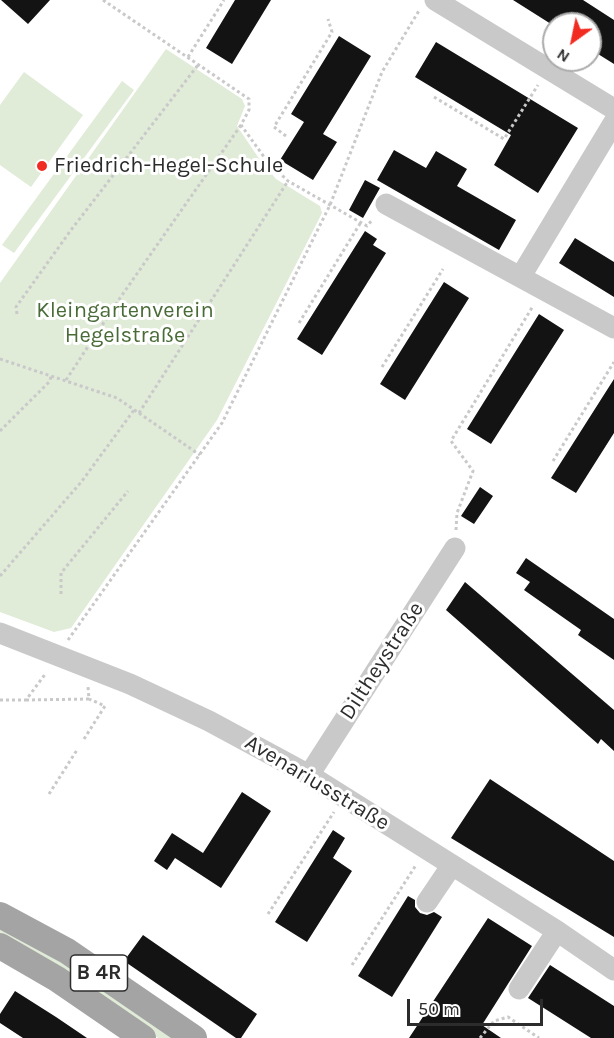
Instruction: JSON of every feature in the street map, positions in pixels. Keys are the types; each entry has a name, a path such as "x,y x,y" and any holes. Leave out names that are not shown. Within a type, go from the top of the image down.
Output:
{"main road":[{"name":"B 4R","path":"0,915 67,951 194,1038"},
{"name":"B 4R","path":"0,946 57,978 143,1038"}],"street":[{"path":"435,0 542,65"},
{"path":"553,72 614,109"},
{"path":"521,276 614,122"},
{"path":"386,204 614,328"},
{"name":"Diltheystraße","path":"309,775 455,548"},
{"name":"Avenariusstraße","path":"0,633 130,684 209,721 309,775 557,931 614,970"},
{"path":"427,902 452,865"},
{"path":"519,989 557,931"}],"path":[{"path":"188,57 224,0"},
{"path":"26,700 222,423 330,205 382,72 426,0"},
{"path":"66,380 120,298 242,125 249,110 249,99 106,1"},
{"path":"286,136 274,127 332,32 328,19"},
{"path":"17,314 16,307 71,230 198,65"},
{"path":"434,97 504,139 546,72"},
{"path":"242,125 267,161 288,181 367,226 386,204"},
{"path":"139,413 288,181"},
{"path":"299,323 361,222"},
{"path":"382,367 443,268"},
{"path":"455,548 457,513 473,471 451,441 543,289"},
{"path":"0,359 117,398 200,455"},
{"path":"552,461 614,362"},
{"path":"0,431 50,381 51,376"},
{"path":"0,576 82,481 134,410"},
{"path":"61,594 61,573 128,491"},
{"path":"88,687 89,699"},
{"path":"0,700 89,699 105,706 84,739"},
{"path":"49,794 77,750"},
{"path":"267,914 344,797"},
{"path":"352,965 426,849"},
{"path":"480,1038 494,1021 508,1017 539,1038"}],"green space":[{"name":"Kleingartenverein Hegelstraße","path":"166,49 242,99 245,106 237,126 258,157 276,179 320,206 322,213 217,420 71,628 54,632 0,612 0,283"},
{"path":"24,72 83,115 31,187 0,165 0,105"},
{"path":"122,81 134,90 14,253 2,245"},
{"path":"0,923 181,1038 158,1038 93,993 0,937"}],"building":[{"path":"1,0 50,0 28,24"},
{"path":"235,0 271,0 232,64 206,48"},
{"path":"513,0 583,0 602,12 542,12 542,18"},
{"path":"602,12 614,20 614,64 602,56"},
{"path":"339,36 371,56 323,134 337,142 313,180 280,160 304,122 291,114"},
{"path":"436,42 578,128 538,193 494,165 511,135 415,77"},
{"path":"394,150 426,168 436,151 467,169 457,186 516,220 499,250 377,180"},
{"path":"365,180 380,188 363,218 349,210"},
{"path":"365,231 377,239 373,245 386,253 322,355 297,339"},
{"path":"575,238 614,262 614,297 559,263"},
{"path":"444,282 469,298 405,400 380,384"},
{"path":"539,314 564,330 491,444 467,429"},
{"path":"614,379 614,433 576,493 551,478"},
{"path":"480,487 493,496 474,524 461,516"},
{"path":"526,558 614,619 614,660 578,635 581,630 524,590 530,582 516,573"},
{"path":"465,582 614,710 614,751 601,739 598,744 446,610"},
{"path":"490,779 614,861 614,937 451,838"},
{"path":"242,792 271,811 221,888 175,858 167,870 154,861 172,833 203,853"},
{"path":"333,830 345,838 333,858 352,871 307,942 275,922"},
{"path":"408,896 415,900 415,907 420,913 427,915 434,912 442,917 392,997 358,976"},
{"path":"488,918 532,946 482,1025 501,1038 409,1038"},
{"path":"143,935 257,1014 241,1038 236,1038 124,961"},
{"path":"550,965 614,1006 614,1038 591,1038 528,998"},
{"path":"15,991 87,1038 23,1038 0,1023 0,1014"}],"place":[{"name":"Friedrich-Hegel-Schule","path":"42,166"}]}
